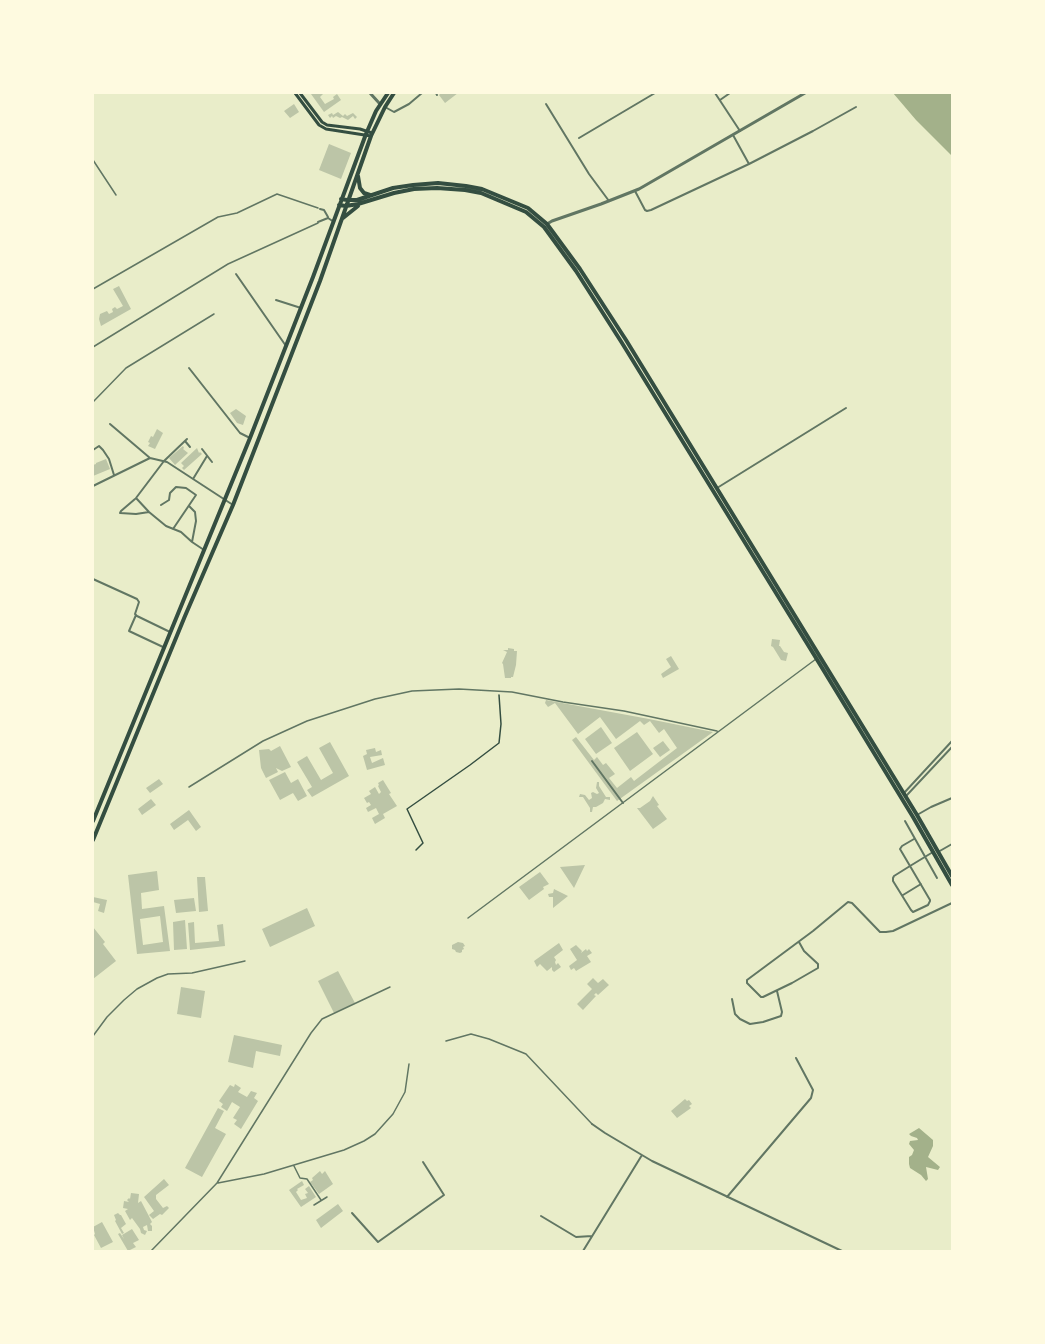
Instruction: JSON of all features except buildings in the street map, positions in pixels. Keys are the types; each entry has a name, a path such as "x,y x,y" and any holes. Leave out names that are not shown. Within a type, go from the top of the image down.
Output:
{"main road":[{"path":"295,93 319,125 326,129 369,133"},
{"path":"300,93 321,122 369,133"},
{"path":"93,821 250,438 334,223 341,199 388,93"},
{"path":"383,106 394,93"},
{"path":"93,840 233,505 342,219 369,133"},
{"path":"358,173 360,188 364,193 370,195"},
{"path":"347,203 393,188 425,184 454,184 481,191 526,212 546,225 580,269 626,340 915,816 952,885"},
{"path":"339,204 361,203 394,193 425,188 481,191"},
{"path":"341,199 347,203"},
{"path":"342,219 361,203"},
{"path":"546,225 905,795 915,816"},
{"path":"935,852 952,876"}],"street":[{"path":"370,93 383,106 394,111 409,104 422,93"},
{"path":"579,138 655,93"},
{"path":"715,93 740,131"},
{"path":"720,100 730,93"},
{"path":"546,225 635,191 805,93"},
{"path":"546,104 589,174 609,201"},
{"path":"635,191 645,210 651,210 749,164 856,107"},
{"path":"733,135 749,164"},
{"path":"320,209 324,210 334,223"},
{"path":"318,222 328,218"},
{"path":"236,274 286,346"},
{"path":"276,300 301,308"},
{"path":"189,368 240,433 250,438"},
{"path":"717,488 846,408"},
{"path":"110,424 150,458 164,461 233,505"},
{"path":"149,512 121,514 121,511 136,498 164,461 186,440 190,447"},
{"path":"93,450 99,446 103,450 109,459 114,475"},
{"path":"202,449 212,462"},
{"path":"193,479 207,456"},
{"path":"93,486 150,458"},
{"path":"161,505 169,500 170,493 176,488 186,488 196,495 173,529"},
{"path":"136,498 149,512 204,550"},
{"path":"189,506 195,512 196,521 192,542"},
{"path":"93,579 137,599 139,602 136,615 129,631 164,648"},
{"path":"136,615 170,632"},
{"path":"905,795 952,741"},
{"path":"918,780 952,747"},
{"path":"592,761 623,803"},
{"path":"915,816 952,798"},
{"path":"905,821 937,878"},
{"path":"914,839 900,848 910,866 930,900 928,905 913,912 892,878 910,866 925,857 952,844"},
{"path":"902,895 921,884"},
{"path":"799,942 819,967 761,998 746,981 849,902 880,932 892,931 952,903"},
{"path":"732,999 735,1014 740,1019 750,1024 764,1022 781,1016 783,1012 777,991"},
{"path":"727,1197 811,1098 813,1090 796,1058"},
{"path":"592,1124 642,1155 842,1251"},
{"path":"582,1251 642,1155"},
{"path":"352,1213 378,1242 444,1195 423,1162"},
{"path":"542,1216 576,1237 592,1236"}],"lane":[{"path":"93,160 116,195"},
{"path":"93,289 218,217 237,213 277,194 320,209"},
{"path":"93,347 228,264 318,222"},
{"path":"93,402 126,368 214,314"},
{"path":"468,918 818,657"},
{"path":"189,787 263,741 307,721 375,699 412,691 459,689 512,692 624,711 717,731"},
{"path":"93,1036 124,1000 137,989 157,978 168,974 192,973 245,961"},
{"path":"151,1251 217,1183 322,1019 390,987"},
{"path":"446,1041 471,1034 526,1054 592,1124"},
{"path":"217,1183 264,1174 345,1150 364,1141 375,1134 393,1114 405,1092 409,1064"},
{"path":"293,1165 300,1178 307,1179 321,1200"},
{"path":"314,1205 327,1197"}],"path":[{"path":"416,850 423,843 407,809 499,743 501,724 499,691"}],"shaded area":[{"path":"893,93 952,93 952,156 916,120"},
{"path":"919,1128 933,1140 928,1157 940,1167 938,1170 926,1167 928,1179 926,1181 910,1168 909,1164 909,1157 914,1150 909,1144 910,1141 918,1140 909,1134"}]}
